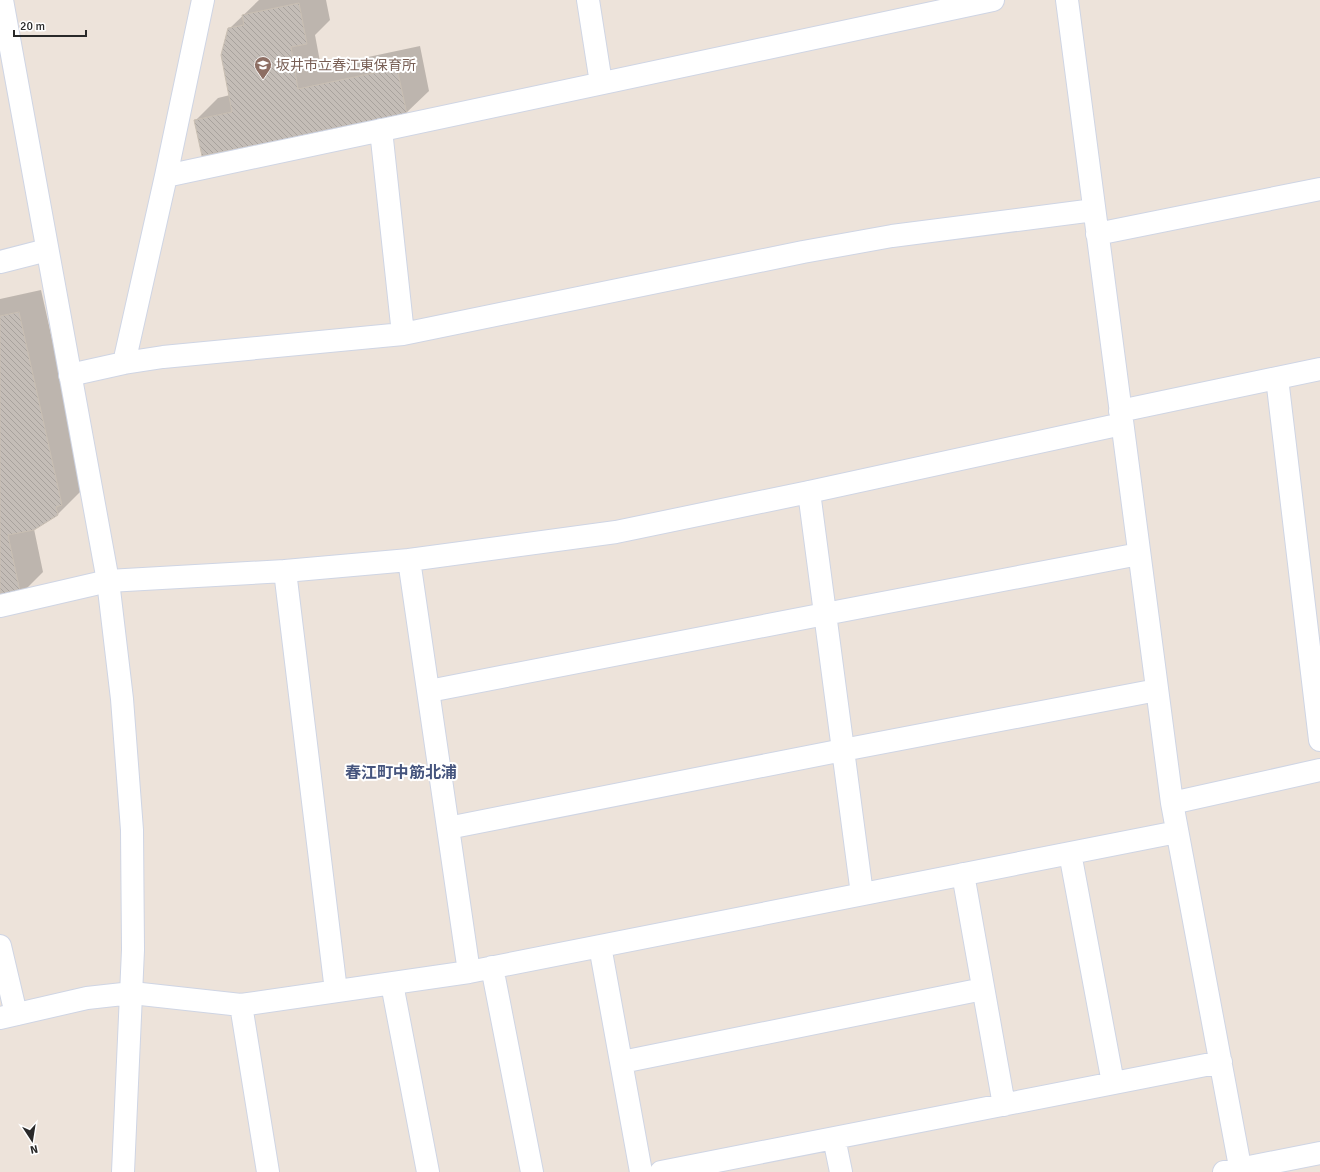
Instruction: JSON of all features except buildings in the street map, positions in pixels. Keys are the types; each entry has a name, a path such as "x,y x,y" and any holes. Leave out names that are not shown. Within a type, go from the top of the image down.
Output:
{"street":[{"path":"2,0 108,581 122,699 132,830 133,950 123,1172"},
{"path":"124,363 166,176 203,0"},
{"path":"588,0 600,83"},
{"path":"166,176 993,0"},
{"path":"1067,0 1172,803 1221,1062 1235,1171 1320,1154"},
{"path":"381,130 403,334"},
{"path":"1097,234 1320,189"},
{"path":"70,375 124,363 163,357 403,334 803,252 892,236 1094,210"},
{"path":"0,262 47,250"},
{"path":"0,606 108,581 285,571 410,560 616,532 809,492 1121,418 1277,378 1320,369"},
{"path":"1277,378 1311,591 1320,740"},
{"path":"809,492 862,894"},
{"path":"428,691 1139,554"},
{"path":"410,560 469,972"},
{"path":"285,571 336,991"},
{"path":"448,828 1157,690"},
{"path":"1172,803 1320,770"},
{"path":"0,946 8,1016 87,998 132,993 241,1005 469,972 1178,832"},
{"path":"1070,853 1113,1083"},
{"path":"963,874 1004,1105"},
{"path":"600,946 641,1172"},
{"path":"492,967 532,1172"},
{"path":"392,984 428,1172"},
{"path":"622,1062 983,989"},
{"path":"241,1005 268,1172"},
{"path":"661,1172 1221,1062"},
{"path":"834,1138 841,1172"}],"place":[{"name":"坂井市立春江東保育所","path":"263,80"}],"district":[{"name":"春江町中筋北浦","path":"401,773"}]}
